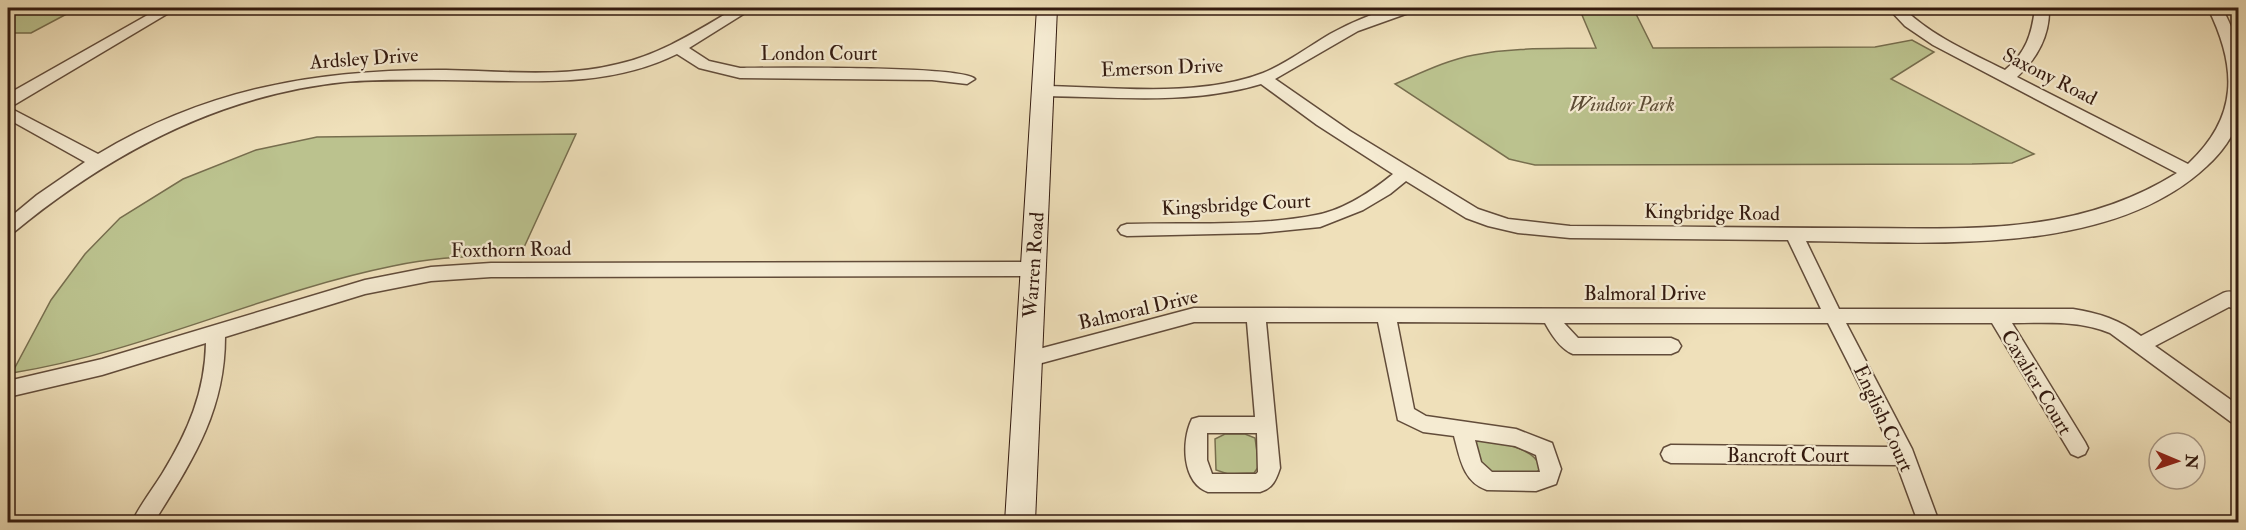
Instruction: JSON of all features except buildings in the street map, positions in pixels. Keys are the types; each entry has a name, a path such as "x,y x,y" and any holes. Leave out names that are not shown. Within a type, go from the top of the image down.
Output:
{"main road":[{"name":"Warren Road","path":"1020,522 1047,8"}],"street":[{"path":"8,101 170,8"},
{"name":"Ardsley Drive","path":"8,228 46,196 97,161 149,133 197,112 245,97 293,85 372,76 596,73 639,64 678,46 746,8"},
{"name":"Emerson Drive","path":"1044,91 1194,91 1232,86 1264,78 1292,65 1363,23 1409,8"},
{"name":"Saxony Road","path":"1895,8 1910,23 1938,42 2191,173"},
{"path":"2007,77 2020,67 2036,44 2041,32 2042,8"},
{"name":"Kingbridge Road","path":"1264,78 1285,95 1405,173 1468,212 1489,220 1528,228 1570,232 2003,234 2098,216 2151,197 2191,173 2209,156 2223,137 2233,116 2238,95 2236,58 2225,17"},
{"name":"London Court","path":"678,46 688,56 704,65 740,73 932,75 967,79"},
{"path":"8,112 97,161"},
{"name":"Kingsbridge Court","path":"1127,230 1259,227 1320,221 1357,207 1405,173"},
{"name":"English Court","path":"1794,234 1905,456 1928,522"},
{"name":"Foxthorn Road","path":"8,388 92,370 365,287 407,277 455,271 1032,269"},
{"path":"2140,345 2230,298 2238,303"},
{"name":"Balmoral Drive","path":"1027,359 1185,317 1256,314 1551,315 1832,312 2083,316 2107,323 2238,416"},
{"path":"1256,314 1266,425"},
{"path":"1386,314 1405,414 1423,424 1462,429"},
{"path":"1551,315 1558,329 1573,346 1671,346"},
{"name":"Cavalier Court","path":"1996,315 2078,448"},
{"path":"142,522 182,458 202,417 213,382 216,333"},
{"name":"Bancroft Court","path":"1671,454 1905,456"}],"green space":[{"path":"8,8 78,8 31,33 8,33"},
{"name":"Windsor Park","path":"1579,8 1633,8 1653,48 1875,47 1912,40 1934,52 1891,79 2034,154 2012,163 1972,164 1535,165 1509,159 1395,84 1444,63 1489,52 1596,48"},
{"path":"576,134 520,256 425,260 345,277 109,351 12,373 51,300 85,254 120,218 183,179 256,150 317,137"},
{"path":"1225,434 1245,434 1255,438 1259,466 1254,473 1228,474 1216,470 1215,439"},
{"path":"1481,439 1525,451 1537,460 1541,467 1530,476 1523,477 1498,475 1484,471 1475,447 1476,442"}]}
